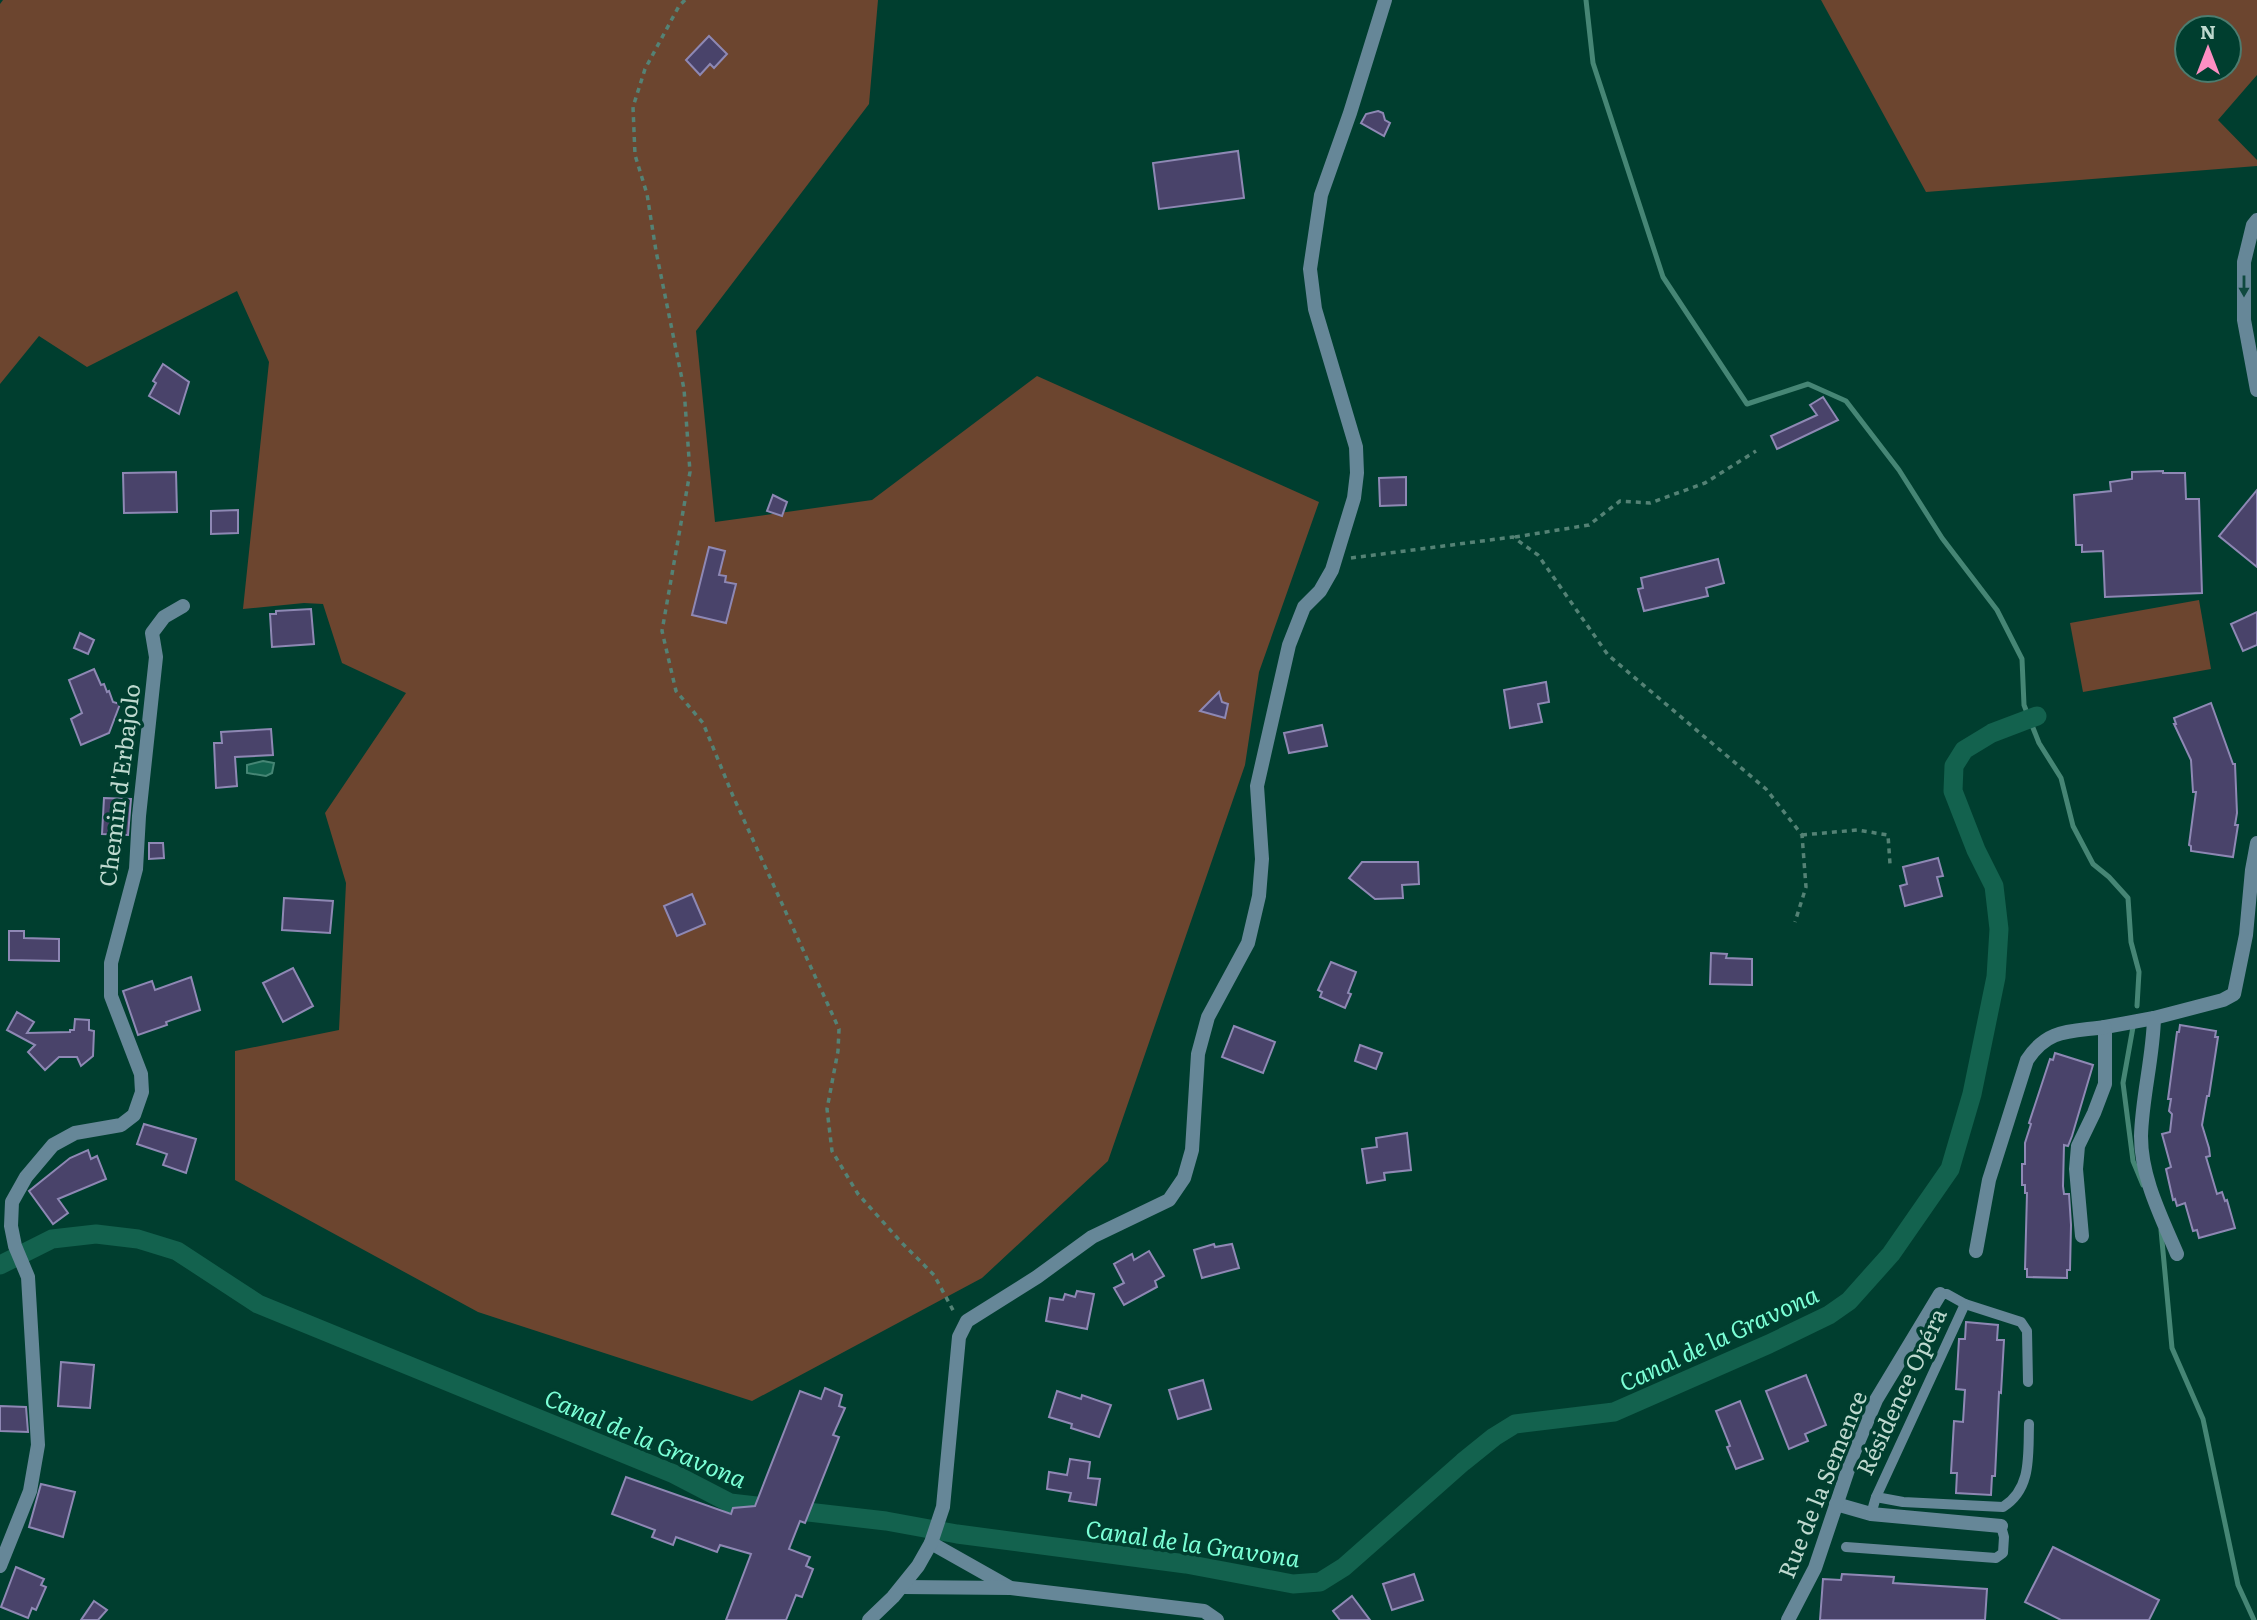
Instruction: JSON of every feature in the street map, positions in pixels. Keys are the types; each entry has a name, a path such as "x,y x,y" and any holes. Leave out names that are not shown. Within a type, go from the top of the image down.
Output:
{"street":[{"path":"869,1620 903,1587 931,1542 943,1507 959,1337 967,1321 1037,1277 1092,1237 1169,1200 1184,1178 1192,1150 1198,1054 1208,1017 1248,943 1259,896 1262,859 1257,786 1289,645 1304,607 1320,591 1336,560 1354,498 1356,447 1315,309 1310,270 1321,195 1385,0"},
{"path":"2257,220 2253,225 2244,262 2244,320 2257,390"},
{"name":"Chemin d'Erbajolo","path":"0,1566 30,1490 38,1445 28,1277 15,1246 11,1226 12,1202 26,1177 53,1145 75,1133 121,1125 134,1115 142,1092 141,1074 111,996 111,962 136,869 156,657 152,633 164,617 183,606"},
{"path":"1976,1251 1989,1180 2027,1060 2037,1045 2053,1035 2154,1018 2223,1000 2234,994 2246,935 2257,843"},
{"path":"2154,1018 2141,1138 2147,1183 2177,1254"},
{"path":"2082,1236 2076,1169 2078,1146 2105,1084 2105,1027"},
{"name":"Rue de la Semence","path":"1788,1620 1815,1568 1854,1452 1877,1400 1940,1294"},
{"path":"1836,1504 1871,1514 2001,1525"},
{"path":"931,1542 1011,1588"},
{"path":"903,1587 1011,1588 1204,1611 1217,1620"}],"lane":[{"name":"Résidence Opéra","path":"1940,1294 1947,1294 1965,1304 2021,1322 2027,1331 2028,1382"},
{"name":"Résidence Opéra","path":"1871,1514 1876,1497 1965,1304"},
{"name":"Résidence Opéra","path":"1876,1497 1903,1502 2003,1507 2015,1500 2027,1477 2029,1424"},
{"path":"1846,1547 1996,1558 2003,1553 2004,1537 2001,1525"}],"path":[{"path":"685,0 679,6 645,69 633,107 635,155 647,194 684,389 690,472 662,631 676,691 703,723 733,796 839,1029 838,1051 827,1109 832,1151 858,1194 934,1275 956,1315 967,1321"},
{"path":"1336,560 1588,525 1620,501 1650,503 1705,483 1756,451"},
{"path":"1513,537 1538,555 1608,656 1766,789 1802,835 1805,887 1795,922"},
{"path":"1802,835 1857,830 1888,835 1890,864"}],"shaded area":[{"path":"3,0 878,0 869,104 696,331 715,522 872,500 1037,376 1319,502 1259,672 1245,765 1108,1161 982,1278 752,1401 478,1312 235,1180 235,1051 339,1030 346,883 325,813 406,693 342,663 323,604 304,603 243,609 269,362 237,291 87,367 39,336 0,384 0,4"},
{"path":"1821,0 2257,0 2257,75 2218,120 2257,160 2257,166 1926,192"},
{"path":"2199,600 2211,669 2083,692 2070,623"},
{"path":"263,761 274,763 272,773 266,776 247,773 247,765"}],"building":[{"path":"709,36 727,54 714,68 710,64 700,75 686,60"},
{"path":"1378,111 1383,113 1385,120 1390,123 1384,136 1361,123 1366,114"},
{"path":"1238,151 1244,198 1159,209 1153,163"},
{"path":"163,364 189,382 179,414 149,396 156,383 153,381"},
{"path":"1823,397 1838,420 1777,449 1771,436 1817,415 1810,405"},
{"path":"176,472 177,512 124,513 123,473"},
{"path":"2132,472 2185,473 2186,499 2199,499 2202,593 2105,597 2103,551 2082,552 2082,545 2076,545 2074,495 2111,491 2110,482 2132,479"},
{"path":"1406,477 1406,505 1380,506 1379,478"},
{"path":"2257,490 2257,567 2219,536"},
{"path":"773,495 787,502 782,516 767,511"},
{"path":"238,510 238,533 211,534 211,511"},
{"path":"709,547 725,551 719,575 726,576 725,582 736,584 726,623 692,615"},
{"path":"1718,559 1724,583 1706,588 1708,596 1644,611 1638,589 1643,588 1641,578"},
{"path":"311,609 314,644 272,647 270,614 276,614 276,611"},
{"path":"2257,612 2257,645 2243,651 2231,624"},
{"path":"80,633 94,640 88,654 74,648"},
{"path":"94,669 113,702 120,704 109,733 81,745 71,719 82,713 69,680"},
{"path":"1546,682 1549,702 1538,704 1542,722 1510,728 1504,690"},
{"path":"1219,692 1222,702 1228,704 1225,718 1200,711"},
{"path":"2211,703 2235,764 2235,825 2238,825 2233,857 2191,851 2189,845 2196,792 2193,792 2191,760 2174,724 2174,718"},
{"path":"1322,725 1327,746 1289,753 1284,733"},
{"path":"271,729 273,755 235,757 237,786 216,788 214,743 222,743 221,732"},
{"path":"104,798 131,799 128,835 102,834"},
{"path":"149,843 163,843 164,858 149,859"},
{"path":"1938,858 1943,876 1937,877 1942,896 1905,906 1900,886 1907,884 1903,867"},
{"path":"1362,862 1418,862 1419,884 1402,885 1403,898 1375,899 1349,878"},
{"path":"692,894 705,924 677,936 664,906"},
{"path":"284,898 333,901 330,933 282,930"},
{"path":"9,931 24,931 24,938 59,939 59,961 9,960"},
{"path":"1711,953 1727,954 1726,958 1752,959 1752,985 1710,984"},
{"path":"1331,962 1356,972 1345,1008 1320,997 1322,992 1318,990"},
{"path":"293,968 313,1006 283,1022 263,983"},
{"path":"191,977 200,1010 138,1035 123,991 152,981 155,990"},
{"path":"17,1012 34,1022 27,1033 70,1032 74,1030 75,1019 89,1020 89,1030 94,1031 93,1056 81,1066 77,1057 59,1057 45,1070 28,1052 35,1045 7,1030"},
{"path":"2180,1025 2216,1031 2215,1037 2218,1037 2202,1125 2210,1156 2206,1157 2217,1194 2222,1192 2225,1201 2227,1200 2235,1228 2199,1238 2197,1230 2193,1231 2185,1203 2177,1206 2175,1199 2173,1200 2166,1169 2171,1167 2162,1134 2170,1132 2172,1114 2169,1111 2171,1099 2168,1099"},
{"path":"1234,1026 1275,1042 1263,1073 1222,1057"},
{"path":"1360,1045 1382,1053 1376,1069 1355,1061"},
{"path":"2055,1053 2093,1065 2072,1136 2068,1146 2064,1145 2063,1186 2064,1194 2069,1194 2071,1225 2070,1270 2067,1270 2067,1278 2027,1277 2027,1193 2025,1185 2022,1185 2022,1164 2025,1164 2029,1123 2050,1059 2053,1060"},
{"path":"144,1124 196,1139 186,1173 163,1165 167,1154 137,1144"},
{"path":"1407,1133 1411,1170 1384,1173 1385,1180 1367,1183 1362,1149 1377,1147 1376,1138"},
{"path":"88,1150 91,1159 97,1156 106,1179 58,1199 68,1213 53,1224 29,1191 70,1158"},
{"path":"1214,1244 1215,1247 1232,1244 1239,1268 1202,1278 1194,1250"},
{"path":"1149,1251 1164,1276 1155,1281 1157,1287 1124,1305 1114,1288 1124,1283 1114,1264 1132,1254 1134,1260"},
{"path":"1077,1291 1094,1294 1087,1329 1046,1321 1050,1298 1063,1300 1065,1294 1075,1297"},
{"path":"1966,1322 1998,1325 1997,1340 2004,1340 1995,1476 1992,1476 1991,1495 1956,1493 1957,1473 1951,1473 1954,1421 1963,1422 1965,1390 1956,1389 1959,1339 1965,1339"},
{"path":"61,1362 94,1365 90,1408 58,1406"},
{"path":"1806,1375 1826,1425 1805,1434 1808,1441 1789,1449 1766,1391"},
{"path":"1203,1380 1211,1409 1178,1419 1169,1390"},
{"path":"825,1388 842,1395 839,1406 845,1408 833,1435 839,1437 805,1523 800,1521 789,1549 810,1557 806,1566 813,1569 802,1597 796,1595 786,1620 726,1620 751,1554 720,1545 717,1552 676,1537 673,1545 652,1537 655,1530 612,1514 626,1477 731,1514 733,1508 755,1506 800,1391 821,1399"},
{"path":"1057,1391 1081,1399 1082,1395 1111,1405 1099,1437 1049,1417"},
{"path":"1740,1401 1763,1459 1736,1469 1716,1411"},
{"path":"0,1406 26,1407 28,1432 0,1431"},
{"path":"1070,1459 1090,1462 1088,1478 1100,1479 1096,1505 1069,1501 1071,1493 1047,1489 1049,1472 1067,1475"},
{"path":"41,1484 75,1492 63,1537 29,1527"},
{"path":"2053,1547 2159,1600 2149,1620 2061,1620 2025,1602"},
{"path":"16,1567 44,1579 41,1585 46,1587 36,1610 32,1608 28,1618 1,1607"},
{"path":"1414,1574 1423,1600 1392,1610 1383,1584"},
{"path":"1842,1574 1894,1577 1893,1583 1987,1589 1985,1620 1820,1620 1823,1579 1841,1580"},
{"path":"1352,1596 1370,1620 1340,1620 1333,1611"},
{"path":"94,1601 107,1610 98,1620 81,1620"}],"waterway":[{"path":"1586,0 1593,63 1663,277 1747,404 1808,384 1846,401 1899,470 1942,538 1997,610 2022,659 2024,705 2039,743 2061,778 2073,826 2093,864 2128,898 2131,942 2139,972 2137,1006"},
{"name":"Canal de la Gravona","path":"0,1265 52,1239 96,1234 138,1239 177,1251 258,1304 674,1474 730,1503 886,1521 957,1534 1186,1564 1293,1584 1320,1582 1344,1567 1463,1462 1515,1424 1614,1412 1769,1344 1829,1315 1849,1301 1891,1254 1950,1169 1972,1094 1996,977 1999,929 1994,886 1976,850 1953,791 1954,766 1964,750 1992,733 2037,716"},
{"path":"2133,1027 2123,1083 2133,1161 2143,1185"},
{"path":"2161,1230 2172,1348 2203,1419 2238,1585 2254,1620"}]}
